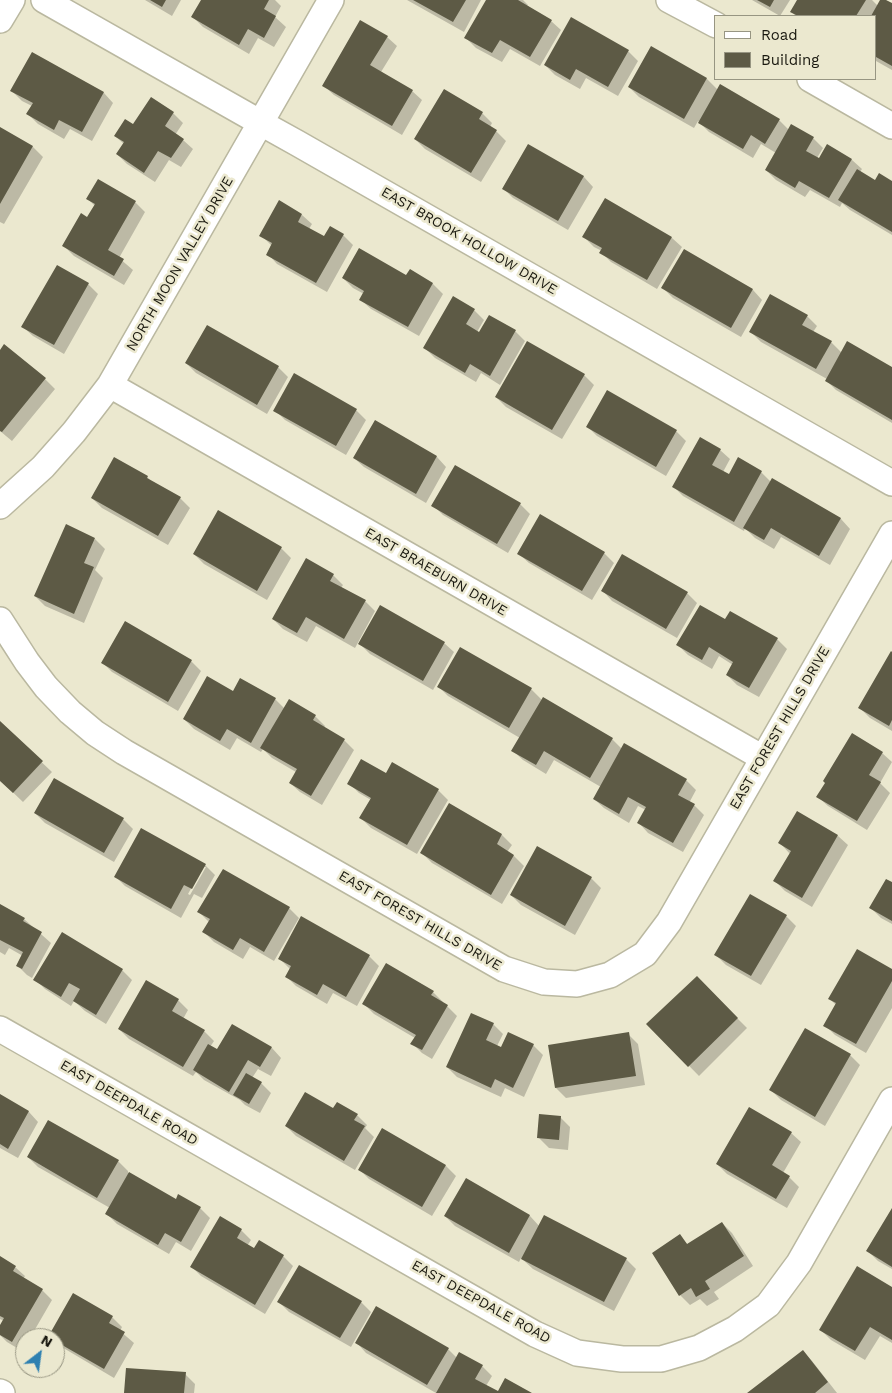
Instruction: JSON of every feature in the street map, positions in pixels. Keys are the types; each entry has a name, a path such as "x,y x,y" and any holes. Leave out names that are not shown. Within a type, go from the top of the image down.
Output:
{"street":[{"path":"0,20 12,0"},
{"name":"EAST BROOK HOLLOW DRIVE","path":"44,0 892,483"},
{"name":"NORTH MOON VALLEY DRIVE","path":"0,506 43,467 74,432 110,385 331,0"},
{"path":"670,0 714,24"},
{"path":"812,80 892,126"},
{"name":"EAST BRAEBURN DRIVE","path":"110,385 763,758"},
{"name":"EAST FOREST HILLS DRIVE","path":"0,620 46,687 95,733 124,752 504,969 544,982 577,984 610,975 645,954 669,922 892,534"},
{"name":"EAST DEEPDALE ROAD","path":"0,1029 535,1334 577,1353 622,1359 661,1359 699,1348 735,1329 768,1305 799,1263 892,1100"}],"building":[{"path":"150,0 166,0 162,7"},
{"path":"201,0 269,0 264,9 276,16 264,38 248,29 239,45 191,17"},
{"path":"413,0 466,0 453,22"},
{"path":"486,0 518,0 552,20 530,57 500,40 492,53 464,38"},
{"path":"757,0 774,0 770,7"},
{"path":"797,0 866,0 857,15 796,15 790,12"},
{"path":"880,0 892,3 892,66 877,58 877,15 872,15"},
{"path":"571,17 629,50 608,87 576,69 570,80 544,65"},
{"path":"360,20 388,36 370,65 413,90 392,126 322,86"},
{"path":"651,46 707,78 684,119 628,87"},
{"path":"32,52 104,92 82,132 59,120 54,130 26,114 33,103 10,91"},
{"path":"720,84 780,119 765,144 751,135 743,149 698,123"},
{"path":"444,89 483,112 479,119 497,130 471,173 414,139"},
{"path":"151,97 174,112 165,126 184,139 171,158 158,151 144,173 116,154 124,142 114,136 125,119 133,124"},
{"path":"791,124 814,137 806,151 819,158 827,144 852,159 829,198 799,181 795,188 765,170"},
{"path":"0,127 33,146 0,204"},
{"path":"528,144 584,176 558,221 502,189"},
{"path":"857,169 875,180 879,173 892,181 892,232 838,200"},
{"path":"98,179 136,201 108,250 124,259 114,276 62,246 81,213 87,217 95,204 86,199"},
{"path":"605,198 672,237 647,280 599,253 602,248 582,237"},
{"path":"279,200 302,214 298,222 324,236 330,226 344,234 316,283 266,255 272,243 259,236"},
{"path":"359,248 406,275 410,269 433,283 408,327 359,300 364,291 342,278"},
{"path":"684,249 753,289 731,328 661,288"},
{"path":"57,265 89,283 54,345 21,327"},
{"path":"770,294 808,315 802,325 832,341 816,369 749,332"},
{"path":"453,296 475,309 466,324 479,332 489,315 516,330 490,376 470,364 465,373 423,348"},
{"path":"207,325 279,366 257,405 185,363"},
{"path":"527,341 585,374 552,430 495,397"},
{"path":"847,341 892,367 892,420 825,381"},
{"path":"4,344 46,378 2,432 0,431 0,350"},
{"path":"294,373 357,409 336,446 273,411"},
{"path":"607,390 677,430 656,467 586,427"},
{"path":"375,420 437,456 416,494 353,458"},
{"path":"700,437 721,449 712,465 729,474 738,457 762,471 734,522 672,487"},
{"path":"114,457 181,497 158,536 91,498"},
{"path":"455,465 521,503 497,544 431,506"},
{"path":"772,478 841,518 819,556 771,528 764,540 743,528"},
{"path":"218,510 282,547 257,591 193,554"},
{"path":"540,514 605,552 582,591 517,554"},
{"path":"66,524 95,538 84,563 94,567 74,614 34,596"},
{"path":"622,554 688,592 666,629 601,591"},
{"path":"306,558 334,574 330,581 366,600 344,639 306,617 297,633 272,619"},
{"path":"380,605 445,642 423,681 358,644"},
{"path":"700,605 725,619 730,611 778,638 749,688 726,675 733,662 709,647 702,660 676,645"},
{"path":"125,621 192,660 168,702 101,663"},
{"path":"460,647 532,688 509,728 437,687"},
{"path":"891,651 892,720 889,726 858,708"},
{"path":"207,676 233,691 240,678 276,698 251,743 227,729 220,741 183,719"},
{"path":"543,697 613,738 590,778 544,751 536,765 511,751"},
{"path":"289,699 316,715 313,720 345,739 311,796 289,783 297,769 260,748"},
{"path":"0,721 43,761 13,793 0,781"},
{"path":"852,733 883,752 869,775 881,782 857,821 816,797 825,783 823,781"},
{"path":"624,743 687,779 678,795 695,804 673,843 637,823 646,807 628,797 619,814 593,799"},
{"path":"361,759 386,773 392,762 439,789 407,845 359,818 371,798 347,784"},
{"path":"54,778 124,818 104,853 34,813"},
{"path":"449,803 502,834 497,844 514,855 491,895 420,853"},
{"path":"797,811 838,835 802,898 773,881 791,851 778,843"},
{"path":"141,828 206,864 192,889 184,885 171,909 114,877"},
{"path":"537,846 592,877 565,926 510,895"},
{"path":"223,869 290,907 264,952 240,938 233,950 202,932 210,919 197,912"},
{"path":"886,879 892,882 892,921 869,908"},
{"path":"750,894 787,915 751,976 714,955"},
{"path":"0,904 25,918 23,921 42,932 22,969 16,966 23,952 0,940"},
{"path":"301,916 370,955 346,997 323,984 317,995 285,977 291,966 278,959"},
{"path":"62,932 123,969 96,1015 73,1001 80,989 69,983 61,997 33,980"},
{"path":"857,949 892,969 892,981 856,1044 823,1026 836,1003 828,999"},
{"path":"386,963 434,991 431,995 448,1005 422,1050 410,1044 416,1035 362,1004"},
{"path":"697,976 738,1018 688,1067 646,1024"},
{"path":"146,980 179,999 172,1011 205,1030 183,1067 118,1029"},
{"path":"471,1013 494,1023 486,1040 501,1047 508,1032 534,1044 513,1088 495,1079 491,1088 446,1067"},
{"path":"232,1024 272,1047 260,1067 248,1060 229,1092 193,1070 208,1044 217,1049"},
{"path":"805,1028 851,1054 815,1117 769,1090"},
{"path":"629,1032 636,1076 555,1088 548,1045"},
{"path":"246,1073 262,1082 249,1104 233,1095"},
{"path":"305,1092 333,1108 337,1102 358,1114 354,1120 365,1126 344,1161 285,1126"},
{"path":"0,1094 29,1111 8,1149 0,1144"},
{"path":"749,1107 792,1132 772,1165 790,1176 776,1199 716,1164"},
{"path":"539,1114 561,1116 559,1140 537,1138"},
{"path":"48,1120 119,1160 97,1198 27,1157"},
{"path":"382,1128 446,1165 422,1207 358,1170"},
{"path":"129,1172 176,1199 178,1194 201,1207 181,1242 165,1233 158,1245 105,1214"},
{"path":"466,1178 530,1215 509,1253 444,1216"},
{"path":"892,1208 892,1267 866,1251"},
{"path":"544,1215 627,1258 604,1302 521,1259"},
{"path":"220,1216 242,1229 237,1238 254,1248 259,1240 284,1255 255,1305 190,1267"},
{"path":"722,1222 744,1256 705,1281 710,1289 696,1297 691,1288 679,1296 652,1253 680,1234 687,1244"},
{"path":"0,1256 16,1266 13,1271 43,1289 20,1328 15,1328 15,1337 12,1342 0,1335 0,1325 4,1318 0,1316"},
{"path":"299,1265 362,1301 340,1338 277,1302"},
{"path":"857,1266 892,1287 892,1340 870,1327 855,1351 819,1330"},
{"path":"73,1293 113,1316 109,1323 125,1332 104,1369 65,1347 65,1328 53,1328"},
{"path":"376,1306 449,1348 427,1385 355,1343"},
{"path":"803,1350 828,1382 815,1393 747,1393"},
{"path":"459,1352 483,1365 475,1379 498,1391 505,1378 532,1393 436,1393"},
{"path":"126,1368 186,1372 184,1393 124,1393"}]}
